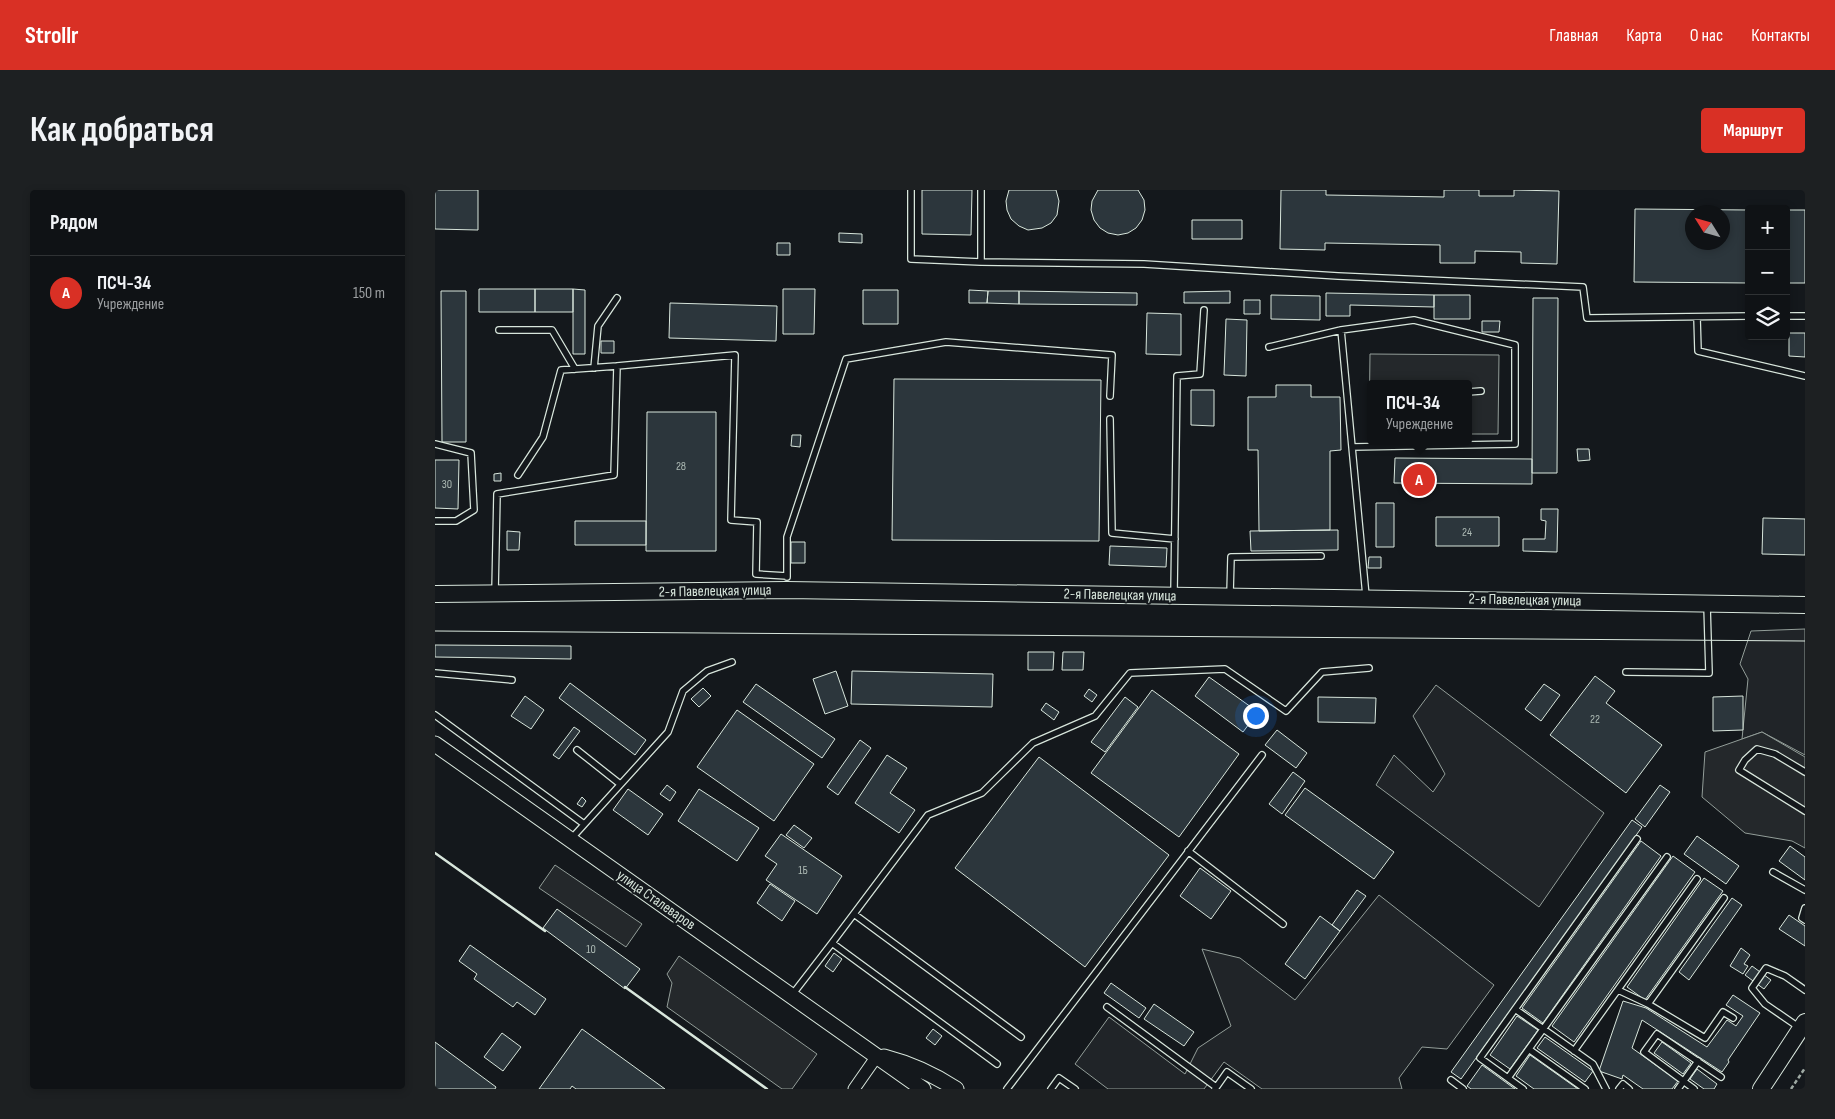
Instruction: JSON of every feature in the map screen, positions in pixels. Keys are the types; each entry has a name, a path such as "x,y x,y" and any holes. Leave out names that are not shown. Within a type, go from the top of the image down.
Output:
{"main road":[{"name":"2-я Павелецкая улица","path":"435,594 787,583 1174,595 1805,605"},
{"path":"1761,1089 1803,1025"}],"street":[{"name":"улица Сталеваров","path":"435,744 923,1089"},
{"name":"улица Сталеваров","path":"877,1056 909,1063 938,1077 955,1089"},
{"path":"854,1089 877,1056"}],"lane":[{"path":"911,190 911,259 1144,264 1338,276 1583,287 1587,318 1745,316"},
{"path":"981,190 981,262"},
{"path":"594,368 598,326 617,298"},
{"path":"1174,595 1177,376 1200,374 1203,310"},
{"path":"1790,316 1805,316"},
{"path":"1697,317 1698,351 1805,376"},
{"path":"1269,347 1341,330 1414,320 1515,345 1515,444 1472,444"},
{"path":"499,330 552,330 575,369"},
{"path":"1341,330 1366,598"},
{"path":"518,475 543,438 561,370 735,355 731,520 757,522 756,574 787,583 787,537 846,359 946,342 1111,355 1110,396"},
{"path":"495,593 497,494 614,475 617,366"},
{"path":"1472,392 1481,391"},
{"path":"1110,419 1112,533 1175,539"},
{"path":"435,444 471,453 474,510 456,521 435,521"},
{"path":"1351,447 1375,445"},
{"path":"1230,596 1231,557 1321,556"},
{"path":"1626,672 1709,673 1707,603"},
{"path":"571,840 668,732 683,691 707,671 732,662"},
{"path":"791,995 928,815 982,793 1033,743 1095,716 1131,673 1225,670 1286,712 1322,672 1369,668"},
{"path":"435,673 512,680"},
{"path":"435,715 584,824"},
{"path":"577,750 620,784"},
{"path":"1805,772 1775,754 1757,750 1745,760 1739,770 1805,811"},
{"path":"1007,1089 1262,755"},
{"path":"1523,1089 1480,1058 1637,839"},
{"path":"1188,852 1283,924"},
{"path":"1508,1078 1530,1050 1667,857"},
{"path":"1773,872 1805,890"},
{"path":"1574,1051 1697,879"},
{"path":"1649,1004 1724,898"},
{"path":"1805,908 1802,918 1805,920"},
{"path":"854,914 1021,1038"},
{"path":"832,943 997,1064"},
{"path":"1803,1025 1765,1004 1751,988 1766,968 1785,976 1805,990"},
{"path":"1618,990 1649,1004 1705,1038 1723,1012 1733,1018"},
{"path":"1107,1007 1215,1088 1227,1072 1251,1089"},
{"path":"1515,1009 1593,1064 1606,1089"},
{"path":"1694,1089 1644,1052 1657,1034 1721,1077"},
{"path":"1530,1050 1585,1089"},
{"path":"1678,1089 1698,1061"},
{"path":"1051,1089 1059,1078 1075,1089"},
{"path":"1451,1080 1463,1089"},
{"path":"1619,1089 1623,1084 1629,1089"}],"path":[{"path":"1791,1089 1805,1068"}],"shaded area":[{"path":"1370,354 1499,355 1498,434 1472,434 1472,380 1370,380"},
{"path":"1805,629 1805,755 1762,732 1742,739 1748,679 1740,664 1751,631"},
{"path":"1436,685 1604,813 1539,907 1376,785 1394,755 1433,792 1445,774 1413,716"},
{"path":"1762,732 1805,757 1805,848 1792,841 1745,833 1702,797 1705,752"},
{"path":"555,865 642,924 626,947 539,888"},
{"path":"1379,895 1494,985 1447,1049 1422,1047 1399,1078 1402,1089 1262,1089 1224,1062 1204,1089 1108,1089 1075,1064 1109,1017 1185,1074 1198,1048 1231,1026 1202,949 1240,958 1295,1000"},
{"path":"679,956 817,1054 792,1089 782,1089 667,1007 672,983 667,974"}],"building":[{"path":"435,190 478,190 478,230 435,229"},
{"path":"922,190 972,190 971,235 922,234"},
{"path":"1009,190 1056,190 1059,201 1057,215 1051,223 1042,228 1028,230 1019,226 1011,219 1007,210 1006,201"},
{"path":"1098,190 1138,190 1144,200 1145,210 1142,220 1136,228 1128,233 1118,235 1108,233 1100,228 1094,220 1091,210 1092,201"},
{"path":"1281,190 1326,190 1326,195 1444,197 1444,190 1479,190 1479,196 1514,196 1514,190 1559,191 1557,264 1521,263 1521,252 1475,251 1475,263 1440,263 1440,245 1325,243 1325,250 1280,249"},
{"path":"1635,209 1685,209 1685,250 1730,250 1730,210 1745,210 1745,283 1634,282"},
{"path":"1790,210 1805,210 1805,283 1790,283"},
{"path":"1192,220 1242,220 1242,239 1192,239"},
{"path":"839,233 862,234 862,243 839,242"},
{"path":"777,243 790,243 790,255 777,255"},
{"path":"479,289 535,289 535,312 479,312"},
{"path":"535,289 573,289 573,312 535,312"},
{"path":"573,289 585,290 585,354 573,354"},
{"path":"783,289 815,289 814,334 783,334"},
{"path":"863,290 898,290 898,324 863,324"},
{"path":"969,290 988,291 987,303 969,303"},
{"path":"441,291 466,291 466,442 442,442"},
{"path":"988,291 1019,291 1019,304 987,303"},
{"path":"1019,291 1137,293 1137,305 1019,304"},
{"path":"1230,291 1230,303 1184,303 1184,292"},
{"path":"1326,293 1434,295 1434,307 1350,305 1350,316 1326,316"},
{"path":"1271,295 1320,296 1320,320 1271,319"},
{"path":"1434,295 1470,295 1470,319 1434,319"},
{"path":"1533,298 1558,298 1557,473 1532,473"},
{"path":"1244,300 1260,300 1260,314 1244,314"},
{"path":"670,303 777,306 776,341 669,338"},
{"path":"1147,313 1181,314 1181,355 1146,354"},
{"path":"1226,319 1247,320 1246,376 1224,375"},
{"path":"1482,321 1500,321 1499,332 1482,332"},
{"path":"1790,333 1805,333 1805,357 1789,356"},
{"path":"601,341 614,341 614,353 601,353"},
{"path":"894,379 1101,380 1099,541 892,540"},
{"path":"1276,385 1311,385 1311,397 1340,397 1341,450 1330,451 1330,530 1259,531 1258,450 1248,450 1248,397 1276,397"},
{"path":"1191,390 1214,390 1214,426 1191,425"},
{"path":"647,412 716,412 716,551 646,551"},
{"path":"792,435 801,435 800,447 791,446"},
{"path":"1577,449 1589,449 1590,460 1578,461"},
{"path":"1395,458 1532,459 1532,484 1394,483"},
{"path":"435,460 459,460 458,509 435,508"},
{"path":"501,473 501,481 494,481 494,474"},
{"path":"1376,503 1394,503 1394,547 1376,547"},
{"path":"1541,509 1558,509 1557,552 1523,551 1523,539 1545,539 1546,521 1541,520"},
{"path":"1436,517 1499,517 1499,546 1436,546"},
{"path":"1763,518 1805,519 1805,555 1762,554"},
{"path":"575,521 646,521 646,545 575,545"},
{"path":"1338,530 1338,550 1251,551 1250,531"},
{"path":"507,531 520,532 519,550 507,550"},
{"path":"791,542 805,542 805,563 791,563"},
{"path":"1110,546 1167,548 1166,567 1109,565"},
{"path":"1369,557 1381,557 1381,568 1368,568"},
{"path":"435,645 571,646 571,659 435,657"},
{"path":"1028,652 1054,652 1053,670 1028,670"},
{"path":"1063,652 1084,652 1083,670 1062,670"},
{"path":"836,671 848,706 825,714 813,679"},
{"path":"852,671 993,674 992,707 851,704"},
{"path":"1595,676 1615,691 1606,703 1662,745 1626,793 1550,735"},
{"path":"1209,677 1258,712 1243,732 1195,696"},
{"path":"570,683 646,740 635,755 559,698"},
{"path":"756,684 835,739 822,758 743,702"},
{"path":"1544,684 1560,695 1541,721 1525,709"},
{"path":"703,688 711,696 699,707 691,699"},
{"path":"1089,689 1097,695 1092,702 1084,696"},
{"path":"1152,690 1239,754 1179,837 1091,773"},
{"path":"525,696 544,710 531,729 511,716"},
{"path":"1743,696 1743,730 1713,731 1713,697"},
{"path":"1125,697 1138,707 1105,752 1091,742"},
{"path":"1318,697 1376,698 1375,723 1318,722"},
{"path":"1046,703 1059,712 1054,720 1041,710"},
{"path":"737,710 814,764 774,821 697,767"},
{"path":"574,727 580,731 559,759 553,755"},
{"path":"1277,730 1307,753 1296,768 1265,745"},
{"path":"860,740 871,748 838,795 827,787"},
{"path":"887,755 907,768 890,793 915,810 899,833 855,803"},
{"path":"1039,757 1169,855 1085,967 955,868"},
{"path":"1293,772 1305,781 1282,814 1269,804"},
{"path":"667,785 676,792 670,801 660,794"},
{"path":"1660,785 1670,792 1645,827 1635,819"},
{"path":"1305,788 1394,852 1374,879 1285,815"},
{"path":"628,789 663,814 648,835 613,810"},
{"path":"699,789 759,828 737,861 678,821"},
{"path":"582,797 586,801 582,807 577,804"},
{"path":"1632,820 1642,827 1461,1079 1451,1072"},
{"path":"794,825 812,838 804,848 786,835"},
{"path":"781,834 842,876 817,914 766,880 777,864 765,856"},
{"path":"1697,836 1739,866 1726,884 1684,854"},
{"path":"1641,841 1661,856 1543,1023 1522,1008"},
{"path":"1790,846 1805,857 1805,880 1779,861"},
{"path":"1673,856 1695,872 1574,1042 1552,1026"},
{"path":"1200,868 1231,891 1211,919 1180,896"},
{"path":"1704,878 1723,891 1645,1000 1627,987"},
{"path":"770,884 795,901 782,921 757,903"},
{"path":"1357,890 1366,896 1340,931 1332,925"},
{"path":"1732,898 1742,905 1689,980 1679,972"},
{"path":"557,909 640,969 625,989 543,928"},
{"path":"1789,915 1805,926 1805,946 1779,929"},
{"path":"1320,916 1340,931 1305,979 1285,964"},
{"path":"470,945 546,999 535,1015 517,1002 513,1007 474,979 477,974 459,961"},
{"path":"1741,948 1750,955 1744,964 1748,966 1743,974 1730,966"},
{"path":"834,953 842,959 833,972 825,966"},
{"path":"1752,966 1771,980 1764,989 1745,975"},
{"path":"1111,983 1146,1008 1139,1018 1104,993"},
{"path":"1733,995 1760,1013 1722,1072 1642,1020 1632,1048 1678,1081 1672,1089 1643,1089 1623,1075 1622,1079 1599,1071 1623,1001 1646,1008 1707,1047 1727,1020 1736,1026 1743,1016 1726,1005"},
{"path":"1154,1004 1194,1032 1184,1046 1144,1019"},
{"path":"1517,1016 1538,1030 1510,1069 1490,1055"},
{"path":"582,1029 665,1089 576,1089 572,1086 570,1089 539,1089"},
{"path":"933,1029 942,1036 935,1045 926,1038"},
{"path":"502,1033 521,1047 503,1071 484,1057"},
{"path":"1545,1037 1593,1071 1585,1082 1537,1048"},
{"path":"435,1042 496,1087 495,1089 435,1088"},
{"path":"1662,1042 1691,1063 1683,1074 1654,1053"},
{"path":"1530,1055 1578,1089 1534,1089 1516,1076"},
{"path":"1482,1065 1515,1089 1471,1089 1467,1086"},
{"path":"1697,1069 1717,1084 1714,1089 1704,1089 1690,1079"}],"tram line":[{"path":"435,631 1805,641"}],"wall":[{"path":"435,853 545,931"},
{"path":"625,987 767,1089"}],"place":[{"name":"ПСЧ-34","path":"1419,480"}]}
